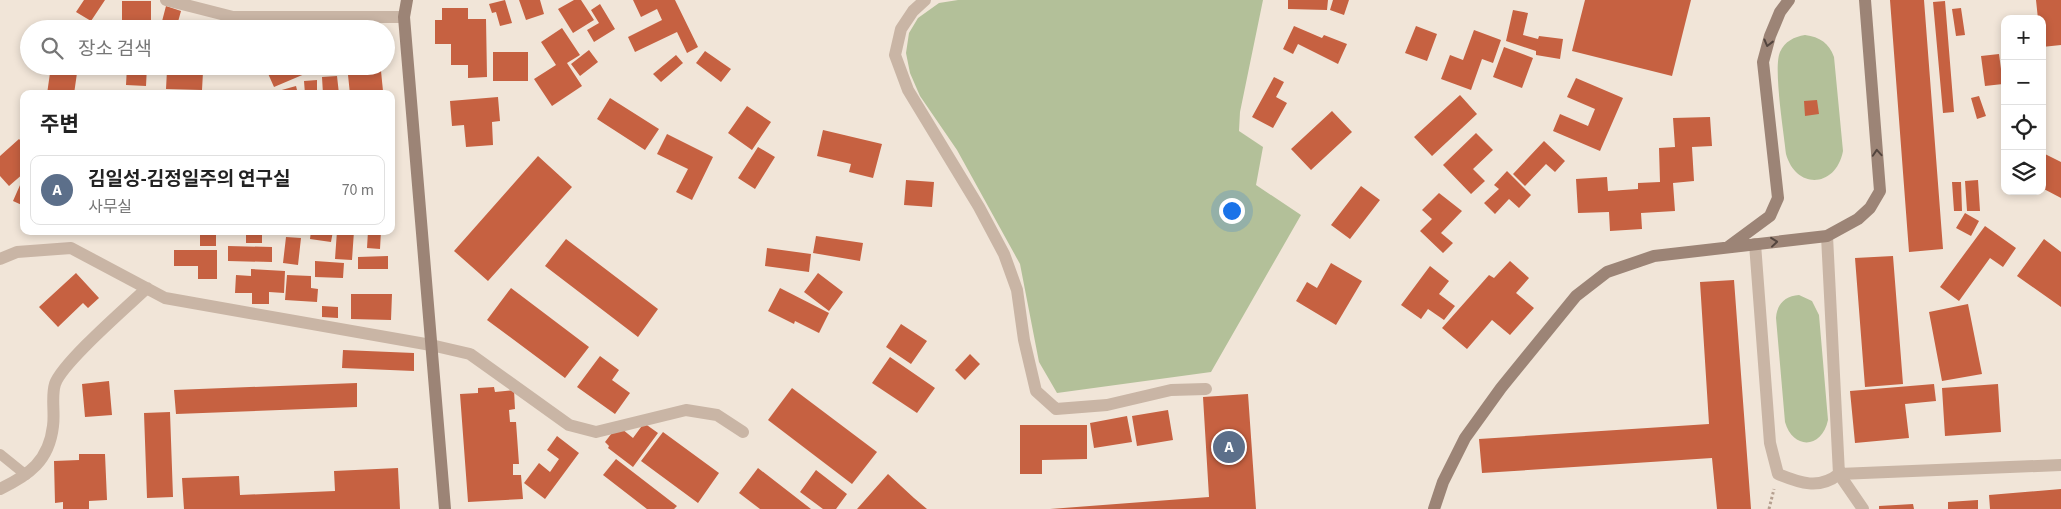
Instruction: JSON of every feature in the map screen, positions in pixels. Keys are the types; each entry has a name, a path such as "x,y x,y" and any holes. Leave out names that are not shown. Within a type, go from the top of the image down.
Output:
{"main road":[{"path":"407,0 404,17 445,509"},
{"path":"1726,248 1770,216 1778,198 1763,62 1770,36 1780,12 1789,0"},
{"path":"1434,509 1443,482 1465,438 1501,388 1576,296 1607,272 1654,256 1828,236 1858,219 1870,208 1880,191 1865,0"}],"street":[{"path":"166,0 234,17 404,17"},
{"path":"925,0 901,29 895,55 908,90 980,207 1004,254 1017,290 1024,340 1036,391 1056,409 1107,405 1171,390 1206,389"},
{"path":"1828,236 1840,474 1862,509"},
{"path":"1755,244 1770,443 1778,474 1802,484 1829,482 1840,474 2061,466"},
{"path":"0,259 16,252 71,248 165,298 432,345 470,354 569,425 596,432 686,410 717,416 743,432"},
{"path":"0,489 36,468 48,448 53,426 55,383 75,358 147,288"}],"lane":[{"path":"0,454 26,475"}],"green space":[{"path":"958,0 1263,0 1240,112 1239,131 1263,147 1256,185 1301,215 1211,372 1057,393 1039,362 1020,264 957,150 920,96 910,73 906,53 909,33 918,18 939,3"},
{"path":"1805,35 1815,37 1823,42 1834,57 1843,151 1839,163 1833,172 1825,178 1816,180 1807,179 1798,174 1791,166 1786,154 1778,86 1778,60 1780,52 1790,40"},
{"path":"1799,295 1812,301 1819,315 1828,420 1825,430 1820,436 1814,441 1807,442 1794,438 1785,422 1776,318 1780,305 1786,299"}],"building":[{"path":"84,0 105,0 92,20 76,12"},
{"path":"505,0 512,23 500,26 496,12 492,13 489,4"},
{"path":"519,0 540,0 544,14 526,20"},
{"path":"574,0 581,0 594,20 573,33 558,9"},
{"path":"633,0 675,0 698,47 687,53 677,32 635,52 628,37 662,20 657,9 641,17"},
{"path":"1288,0 1328,0 1327,10 1288,9"},
{"path":"1333,0 1349,0 1344,15 1330,10"},
{"path":"1585,0 1691,0 1672,76 1572,51"},
{"path":"1890,0 1924,0 1943,249 1909,252"},
{"path":"2036,0 2061,0 2061,45 2046,47 2046,15 2038,15"},
{"path":"122,1 151,1 151,20 122,20"},
{"path":"1945,1 1954,112 1943,113 1933,2"},
{"path":"600,4 615,29 594,42 587,30 599,23 591,10"},
{"path":"166,6 181,11 178,20 162,20"},
{"path":"442,8 468,8 468,19 486,19 487,77 468,78 468,65 451,65 451,44 435,44 435,20 442,20"},
{"path":"1961,8 1965,35 1956,36 1952,9"},
{"path":"1513,10 1528,13 1523,35 1538,39 1539,36 1563,39 1560,59 1536,55 1536,51 1506,41"},
{"path":"1294,26 1322,38 1324,35 1347,44 1338,64 1298,44 1293,54 1283,49"},
{"path":"1416,26 1437,34 1427,61 1405,53"},
{"path":"562,28 580,55 567,63 582,86 552,106 534,79 556,65 541,42"},
{"path":"1474,30 1501,40 1493,63 1482,59 1471,90 1441,79 1450,55 1463,60"},
{"path":"1504,47 1533,58 1522,88 1493,77"},
{"path":"589,50 598,62 580,76 571,64"},
{"path":"705,51 731,69 721,82 696,63"},
{"path":"493,52 528,52 528,81 493,81"},
{"path":"1999,54 2001,84 1985,86 1981,56"},
{"path":"676,55 683,63 661,82 653,74"},
{"path":"50,75 77,75 75,90 48,90"},
{"path":"127,75 147,75 146,86 126,85"},
{"path":"167,75 203,75 202,90 166,89"},
{"path":"269,75 302,75 274,87"},
{"path":"348,75 381,75 383,90 350,90"},
{"path":"337,76 339,90 323,90 322,77"},
{"path":"1274,77 1284,82 1276,97 1287,103 1273,128 1252,117"},
{"path":"1576,78 1623,98 1600,151 1553,131 1560,114 1588,126 1595,109 1567,97"},
{"path":"317,80 317,90 305,90 304,81"},
{"path":"296,86 297,90 282,90"},
{"path":"1460,95 1477,114 1432,156 1414,137"},
{"path":"1979,96 1986,116 1977,119 1971,98"},
{"path":"498,97 500,121 492,122 493,145 466,147 464,125 452,126 450,101"},
{"path":"610,98 659,129 645,150 597,119"},
{"path":"1817,100 1819,114 1805,116 1804,101"},
{"path":"747,106 771,122 752,150 728,133"},
{"path":"1332,111 1352,132 1311,170 1291,149"},
{"path":"1710,117 1712,146 1692,147 1694,181 1673,183 1675,211 1641,213 1642,229 1610,231 1609,212 1578,213 1576,179 1607,177 1608,191 1638,189 1638,183 1660,182 1659,148 1675,147 1673,118"},
{"path":"823,130 882,144 873,178 849,172 851,164 817,156"},
{"path":"1476,133 1493,150 1473,169 1485,181 1471,194 1443,165"},
{"path":"667,134 713,157 692,200 676,192 688,169 657,154"},
{"path":"20,140 20,176 9,186 0,176 0,156"},
{"path":"1544,141 1565,161 1555,172 1546,164 1525,186 1513,174"},
{"path":"758,147 775,157 755,189 738,178"},
{"path":"2046,154 2061,162 2061,198 2046,190"},
{"path":"538,156 572,187 488,281 454,251"},
{"path":"1507,171 1531,195 1519,208 1509,199 1495,214 1484,203 1499,189 1494,185"},
{"path":"906,180 934,182 932,207 904,205"},
{"path":"1978,180 1980,211 1967,211 1965,181"},
{"path":"1952,182 1961,182 1962,211 1954,211"},
{"path":"20,185 20,204 13,201"},
{"path":"1361,186 1380,200 1350,239 1331,225"},
{"path":"1439,193 1462,211 1441,233 1453,243 1443,253 1420,231 1432,219 1422,210"},
{"path":"1965,213 1979,221 1971,236 1956,228"},
{"path":"1985,226 2016,248 2003,267 1990,258 1959,301 1940,287"},
{"path":"200,235 216,235 216,246 200,246"},
{"path":"246,235 262,235 262,243 246,243"},
{"path":"310,235 332,235 331,242 310,239"},
{"path":"337,235 354,235 352,260 335,259"},
{"path":"368,235 381,235 380,249 367,248"},
{"path":"816,236 863,243 860,261 813,253"},
{"path":"286,237 301,238 298,265 283,263"},
{"path":"566,239 658,309 638,337 545,266"},
{"path":"2044,239 2061,252 2061,307 2017,276"},
{"path":"228,246 272,247 272,262 228,261"},
{"path":"767,248 811,254 809,272 765,266"},
{"path":"174,250 217,250 217,279 198,279 198,266 174,266"},
{"path":"388,256 388,269 358,269 358,257"},
{"path":"1893,256 1903,384 1865,387 1855,258"},
{"path":"315,261 344,263 343,278 315,277"},
{"path":"1510,261 1529,278 1516,293 1534,308 1510,335 1492,320 1467,349 1442,328 1489,275 1494,278"},
{"path":"1331,263 1362,281 1336,325 1296,301 1307,282 1317,288"},
{"path":"1430,266 1449,281 1439,294 1455,306 1444,320 1428,309 1421,319 1401,305"},
{"path":"251,269 285,271 284,293 269,292 269,304 252,304 252,293 235,293 236,275 251,276"},
{"path":"76,273 99,298 88,308 83,303 58,327 39,307"},
{"path":"818,273 843,292 829,311 804,292"},
{"path":"287,275 311,276 311,288 318,289 317,302 285,300"},
{"path":"1734,280 1751,509 1717,509 1712,458 1482,473 1479,439 1709,424 1700,282"},
{"path":"511,288 589,347 565,378 487,320"},
{"path":"780,288 829,313 819,333 795,321 794,324 768,311"},
{"path":"351,294 392,294 391,320 351,319"},
{"path":"1968,304 1982,374 1942,381 1929,312"},
{"path":"322,306 338,307 338,318 322,317"},
{"path":"901,324 927,341 911,364 886,347"},
{"path":"343,350 414,353 414,371 342,368"},
{"path":"970,354 980,364 965,380 955,370"},
{"path":"600,356 619,370 612,380 630,393 615,414 577,387"},
{"path":"890,357 935,388 917,413 872,383"},
{"path":"109,381 112,415 85,417 82,384"},
{"path":"357,383 357,407 176,414 174,390"},
{"path":"1934,384 1936,401 1905,404 1909,438 1855,443 1850,391"},
{"path":"1998,384 2001,432 1945,436 1942,388"},
{"path":"494,387 495,392 514,390 515,409 509,410 510,422 516,422 519,464 513,464 513,475 521,475 523,499 468,502 460,394 478,393 478,388"},
{"path":"792,388 877,452 852,484 768,420"},
{"path":"1248,394 1256,509 1050,509 1209,497 1203,397"},
{"path":"1168,410 1173,440 1137,446 1132,416"},
{"path":"170,412 173,497 147,498 144,413"},
{"path":"1127,416 1132,442 1094,448 1090,423"},
{"path":"644,423 658,433 633,467 608,448 609,446 605,442 615,429 622,429 633,438"},
{"path":"1020,425 1087,425 1087,459 1042,460 1042,474 1020,474"},
{"path":"663,432 719,473 698,503 641,461"},
{"path":"557,436 579,453 545,499 524,483 539,463 550,472 559,459 547,450"},
{"path":"79,454 105,454 107,500 89,501 89,509 63,509 63,502 55,503 54,461 79,460"},
{"path":"616,459 677,506 674,509 647,509 603,475"},
{"path":"398,468 400,509 184,509 182,478 239,476 240,495 335,491 334,471"},
{"path":"758,468 811,509 760,509 739,493"},
{"path":"816,470 847,494 836,509 823,509 800,492"},
{"path":"888,474 914,498 927,509 857,509"},
{"path":"2061,489 2061,509 1990,509 1989,495"},
{"path":"1978,500 1978,509 1948,509 1948,502"},
{"path":"1913,504 1914,509 1879,509 1879,506"}],"place":[{"name":"김일성-김정일주의 연구실","path":"1229,447"}]}
